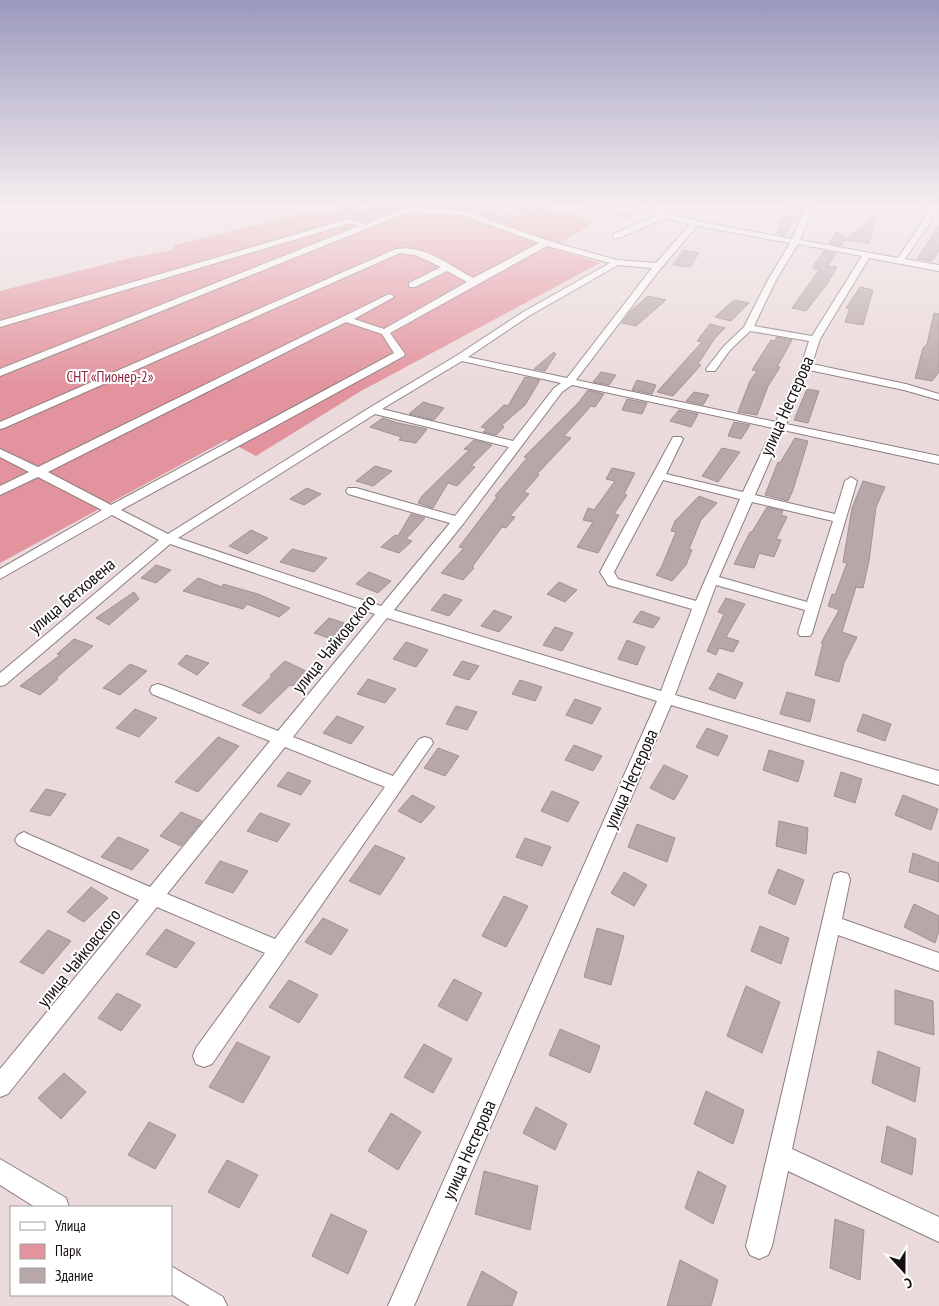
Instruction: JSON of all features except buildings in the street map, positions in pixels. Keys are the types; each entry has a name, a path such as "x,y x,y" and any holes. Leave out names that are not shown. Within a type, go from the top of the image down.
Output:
{"street":[{"path":"0,324 198,266"},
{"path":"0,373 267,266"},
{"path":"0,426 365,266"},
{"path":"442,266 473,282"},
{"path":"385,332 503,266"},
{"name":"улица Бетховена","path":"0,681 168,539 373,410 460,358 526,314 610,266"},
{"name":"улица Чайковского","path":"0,1086 458,521 558,390 569,382 658,266"},
{"path":"711,369 727,348 748,328 781,266"},
{"name":"улица Нестерова","path":"400,1306 666,698 711,579 806,366 815,340 860,266"},
{"path":"412,286 446,268"},
{"path":"0,491 390,297"},
{"path":"0,575 111,510 400,354 385,332 346,319"},
{"path":"748,328 815,340"},
{"path":"460,358 939,460"},
{"path":"806,366 906,387 939,397"},
{"path":"373,410 516,445"},
{"path":"676,439 659,476 607,572 614,582 700,607"},
{"path":"0,452 168,539 384,612 666,698 939,778"},
{"path":"659,476 840,519"},
{"path":"805,633 852,481"},
{"path":"352,491 458,521"},
{"path":"711,579 813,608"},
{"path":"158,690 396,784"},
{"path":"204,1056 425,743"},
{"path":"24,840 279,950"},
{"path":"758,1246 841,880"},
{"path":"831,924 939,962"},
{"path":"779,1155 939,1230"},
{"path":"0,1171 55,1206"},
{"path":"172,1280 214,1306"}],"green space":[{"name":"СНТ «Пионер-2»","path":"99,266 594,266 361,391 256,456 226,440 0,563 0,291"}]}
